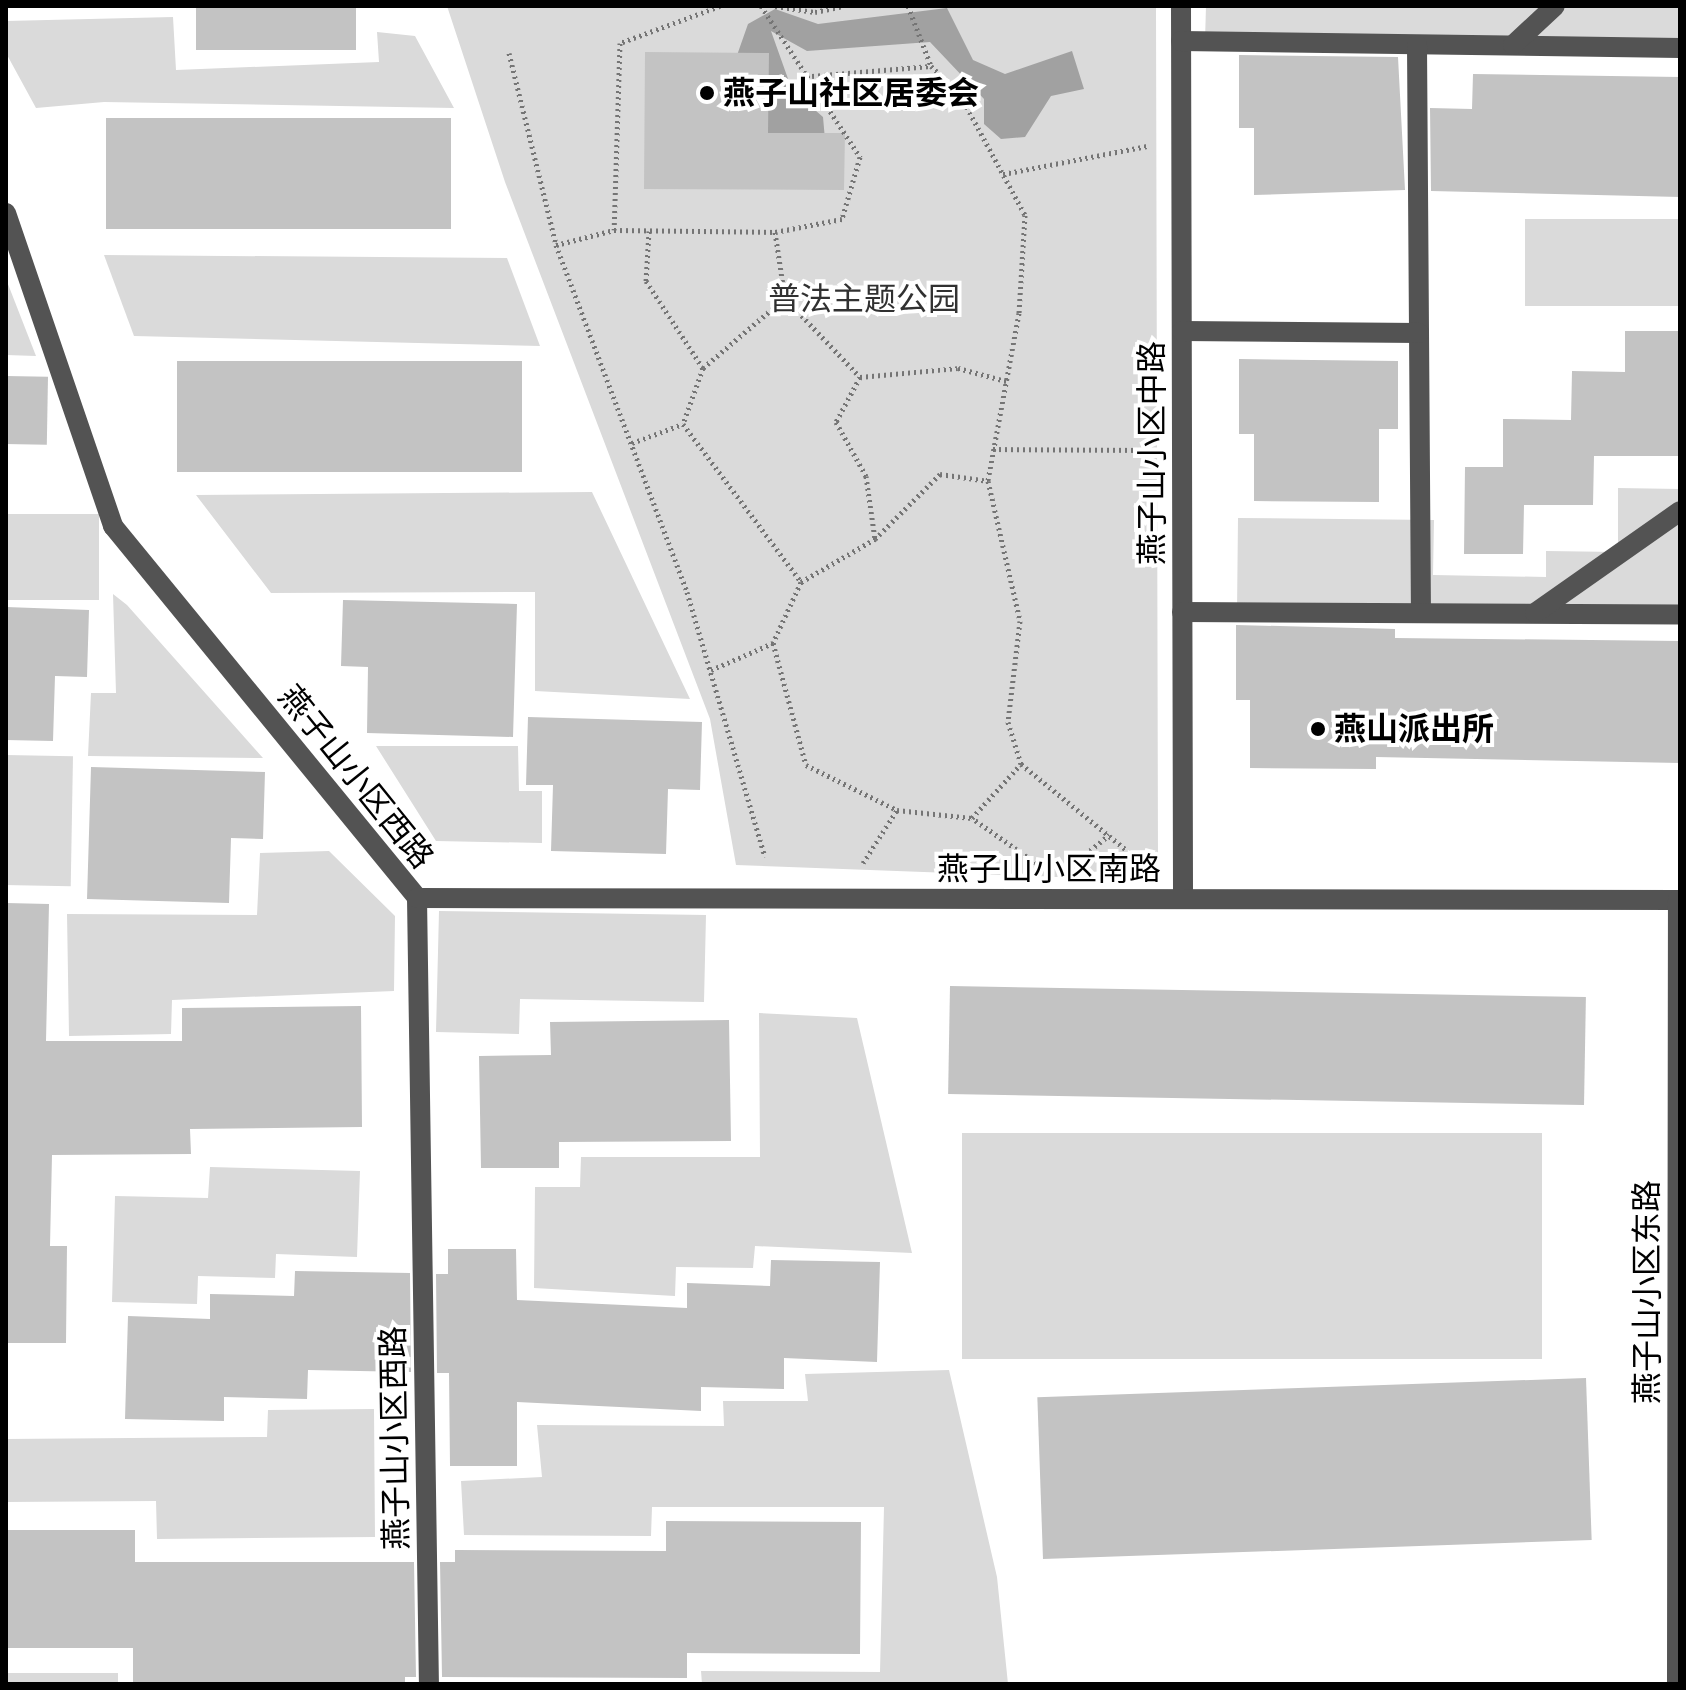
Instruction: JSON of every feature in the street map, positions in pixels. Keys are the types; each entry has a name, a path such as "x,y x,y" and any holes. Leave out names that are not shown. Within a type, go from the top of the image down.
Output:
{"street":[{"name":"燕子山小区中路","path":"1181,6 1183,899"},
{"path":"1513,45 1555,6"},
{"path":"1181,41 1680,48"},
{"path":"1417,45 1421,612"},
{"name":"燕子山小区西路","path":"6,213 113,526 417,898 429,1684"},
{"path":"1182,331 1419,333"},
{"path":"1535,613 1680,511"},
{"path":"1182,612 1680,615"},
{"name":"燕子山小区南路","path":"417,898 1679,900"},
{"name":"燕子山小区东路","path":"1677,1684 1679,900"}],"path":[{"path":"614,230 620,43 720,6"},
{"path":"556,245 614,230 775,232 842,219 860,157 811,76 761,6"},
{"path":"775,6 815,12 844,6"},
{"path":"908,6 931,66 958,91 1025,215 1006,381 988,481 1020,621 1008,722 1021,764 1109,835 1067,869"},
{"path":"509,53 556,245 631,443 711,670 765,857"},
{"path":"811,76 931,66"},
{"path":"1003,174 1181,139"},
{"path":"649,231 646,281 703,368"},
{"path":"775,232 785,298 860,377"},
{"path":"683,424 703,368 785,298"},
{"path":"860,377 958,368 1006,381"},
{"path":"860,377 836,422 866,476 875,539"},
{"path":"631,443 683,424"},
{"path":"683,424 801,582"},
{"path":"993,449 1182,451"},
{"path":"988,481 940,474 875,539 801,582 773,643 806,765 897,810 972,818 1045,869"},
{"path":"711,670 773,643"},
{"path":"972,818 1021,764"},
{"path":"841,899 897,810"}],"green space":[{"name":"普法主题公园","path":"447,6 1156,6 1158,863 1057,877 736,865 710,719 505,182"},
{"path":"1206,6 1680,6 1680,48 1205,41"},
{"path":"173,17 176,70 379,62 377,32 415,36 454,108 104,102 36,108 6,53 6,21"},
{"path":"1525,219 1680,219 1680,306 1525,306"},
{"path":"104,255 507,258 540,346 134,336"},
{"path":"6,279 36,356 6,355"},
{"path":"1618,488 1680,489 1680,615 1237,611 1238,518 1434,520 1433,575 1546,577 1546,551 1618,552"},
{"path":"592,492 690,699 535,691 535,592 271,593 196,495"},
{"path":"6,514 99,514 99,600 6,600"},
{"path":"113,594 127,605 263,758 88,756 91,693 116,693"},
{"path":"376,746 518,746 519,791 542,791 542,843 436,841"},
{"path":"6,755 73,756 71,886 6,885"},
{"path":"329,851 395,916 394,991 172,1000 171,1034 69,1036 67,914 257,915 260,853"},
{"path":"439,911 706,915 704,1002 520,999 519,1034 436,1032"},
{"path":"759,1013 857,1018 912,1253 755,1246 753,1268 676,1267 675,1296 534,1288 535,1187 580,1187 581,1157 760,1157"},
{"path":"962,1133 1542,1133 1542,1359 962,1359"},
{"path":"210,1167 360,1171 357,1257 276,1254 275,1278 198,1276 197,1304 112,1302 115,1196 208,1198"},
{"path":"949,1370 997,1577 1008,1684 702,1684 701,1671 880,1672 884,1507 652,1507 651,1536 464,1535 461,1481 542,1477 537,1425 724,1426 723,1401 808,1401 805,1374"},
{"path":"374,1409 375,1537 157,1539 156,1501 6,1502 6,1439 267,1437 268,1410"},
{"path":"6,1673 118,1673 118,1684 6,1684"}],"shaded area":[{"path":"947,8 973,60 1005,74 1072,51 1084,89 1051,96 1025,137 1001,139 984,124 984,99 930,42 807,51 771,31 792,90 823,117 827,162 786,179 735,61 748,24 775,9 818,24"}],"building":[{"path":"196,6 356,6 356,50 196,50"},
{"name":"燕子山社区居委会","path":"645,52 769,53 768,133 845,133 844,190 644,189"},
{"path":"1239,55 1398,57 1405,190 1254,195 1254,128 1239,128"},
{"path":"1473,74 1680,77 1680,197 1431,191 1430,108 1472,109"},
{"path":"106,118 451,118 451,229 106,229"},
{"path":"1625,331 1680,331 1680,456 1594,456 1593,505 1524,505 1523,554 1464,554 1465,467 1503,467 1503,419 1571,420 1572,371 1625,372"},
{"path":"1239,359 1398,361 1398,429 1379,429 1379,502 1254,501 1254,434 1239,434"},
{"path":"177,361 522,361 522,472 177,472"},
{"path":"6,376 48,377 47,445 6,444"},
{"path":"343,600 517,604 513,737 367,733 368,667 341,666"},
{"path":"6,607 89,610 87,677 55,676 53,741 6,740"},
{"path":"1236,625 1395,629 1395,638 1680,641 1680,763 1376,757 1376,769 1250,768 1250,700 1236,700"},
{"path":"528,717 702,722 700,790 668,789 666,854 551,851 553,785 526,785"},
{"path":"91,767 265,772 263,839 231,838 229,903 87,899"},
{"path":"6,903 49,904 46,1041 182,1041 182,1008 361,1006 362,1127 190,1129 191,1154 52,1155 50,1246 67,1246 66,1343 6,1343"},
{"path":"950,986 1586,997 1584,1105 948,1094"},
{"path":"729,1020 731,1141 559,1142 559,1168 481,1168 479,1056 551,1055 550,1022"},
{"path":"448,1249 516,1249 517,1300 687,1308 687,1283 770,1286 771,1260 880,1262 877,1362 784,1358 784,1389 701,1387 701,1411 517,1402 517,1466 450,1466 449,1373 437,1373 436,1274 448,1274"},
{"path":"295,1271 410,1273 411,1372 308,1370 307,1399 224,1397 224,1421 125,1419 128,1316 210,1319 210,1294 294,1296"},
{"path":"1586,1378 1592,1540 1043,1559 1037,1397"},
{"path":"666,1521 861,1522 860,1654 687,1653 687,1678 442,1677 440,1562 455,1562 455,1550 666,1551"},
{"path":"6,1530 135,1530 135,1562 414,1562 416,1677 405,1677 405,1684 133,1684 133,1648 6,1648"}],"place":[{"name":"燕子山社区居委会","path":"707,93"},
{"name":"燕山派出所","path":"1318,729"}]}
